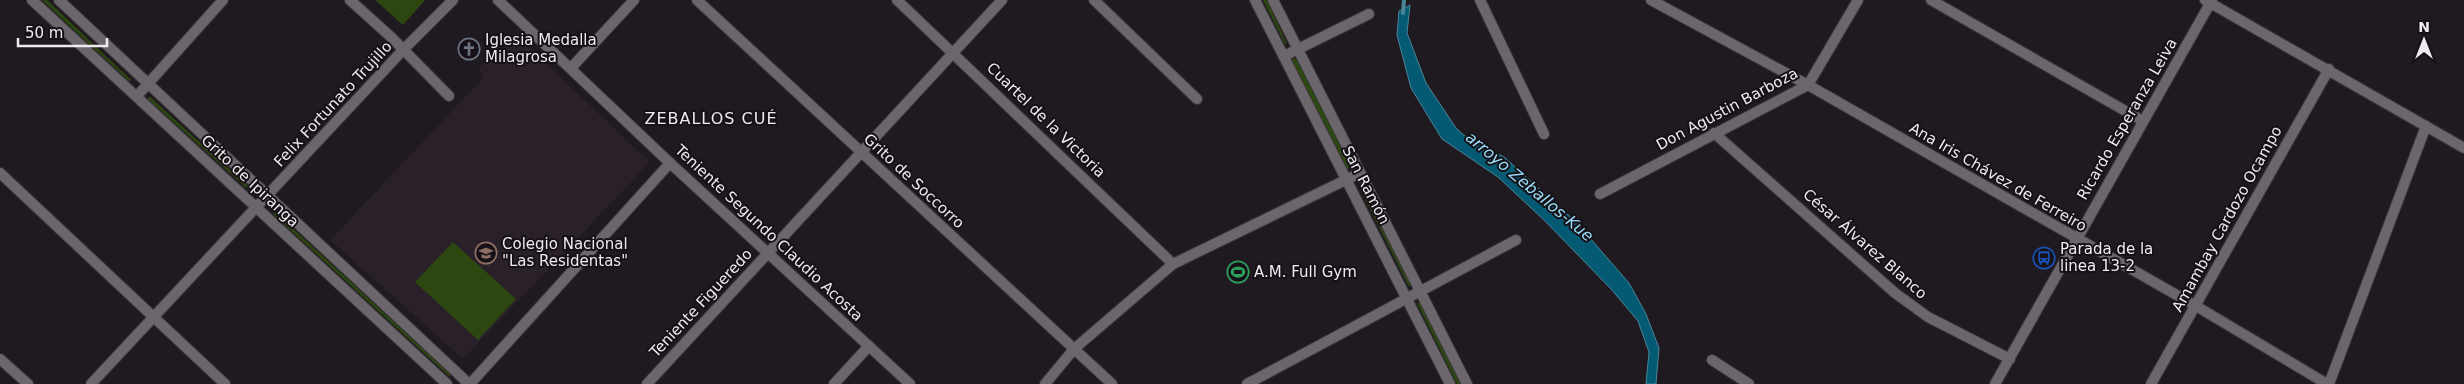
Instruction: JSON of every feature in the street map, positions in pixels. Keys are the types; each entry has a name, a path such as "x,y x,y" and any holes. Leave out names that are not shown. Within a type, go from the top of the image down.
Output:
{"street":[{"name":"Grito de Ipiranga","path":"32,0 447,384"},
{"name":"Grito de Ipiranga","path":"59,0 470,384"},
{"path":"136,96 223,0"},
{"path":"350,0 404,49 449,96"},
{"name":"Felix Fortunato Trujillo","path":"91,384 404,49 453,0"},
{"name":"Teniente Segundo Claudio Acosta","path":"498,0 910,384"},
{"path":"570,68 634,0"},
{"name":"Grito de Soccorro","path":"697,0 1112,384"},
{"name":"Cuartel de la Victoria","path":"897,0 1173,264"},
{"name":"Teniente Figueredo","path":"647,384 1002,0"},
{"path":"1094,0 1197,99"},
{"name":"San Ramón","path":"1255,0 1450,384"},
{"name":"San Ramón","path":"1273,0 1467,384"},
{"path":"1480,0 1544,134"},
{"name":"Ana Iris Chávez de Ferreiro","path":"1651,0 1808,85 2196,306 2328,384"},
{"name":"Don Agustin Barboza","path":"1600,194 1808,85 1858,0"},
{"path":"1931,0 2143,121"},
{"path":"2209,1 2464,148"},
{"name":"Ricardo Esperanza Leiva","path":"1995,384 2209,1"},
{"path":"1284,56 1369,14"},
{"name":"Amambay Cardozo Ocampo","path":"2151,384 2329,69"},
{"path":"2328,384 2426,126"},
{"name":"César Álvarez Blanco","path":"1714,133 1895,292 1928,317 2010,359"},
{"path":"470,384 670,162"},
{"path":"0,173 225,384"},
{"path":"1044,384 1074,349 1173,264 1360,173"},
{"path":"1247,384 1421,293 1516,240"},
{"path":"834,384 869,346"},
{"path":"0,359 28,384"},
{"path":"1712,360 1749,384"}],"shaded area":[{"path":"514,33 650,162 463,359 330,240 484,77 478,69"}],"green space":[{"path":"42,0 47,0 131,80 129,81"},
{"path":"375,0 425,0 403,25"},
{"path":"1263,0 1267,0 1287,44 1285,44"},
{"path":"1294,58 1297,60 1349,163 1349,169 1346,170 1291,61"},
{"path":"149,96 252,190 252,193 148,99"},
{"path":"1358,185 1361,185 1411,284 1409,287"},
{"path":"275,212 450,374 450,377 273,214"},
{"path":"453,242 516,299 478,340 415,282"},
{"path":"1417,303 1420,303 1461,384 1457,384"}],"water":[{"path":"1410,5 1407,33 1426,83 1456,128 1466,137 1504,157 1576,222 1629,283 1646,314 1659,348 1656,384 1646,384 1649,352 1638,321 1611,289 1545,221 1498,177 1442,139 1411,88 1397,35 1399,11"}],"waterway":[{"name":"arroyo Zeballos-Kue","path":"1403,13 1404,0"}],"place":[{"name":"Iglesia Medalla Milagrosa","path":"469,49"},
{"name":"Colegio Nacional \"Las Residentas\"","path":"486,253"},
{"name":"Parada de la linea 13-2","path":"2044,258"},
{"name":"A.M. Full Gym","path":"1238,272"}],"district":[{"name":"ZEBALLOS CUÉ","path":"711,118"}]}
